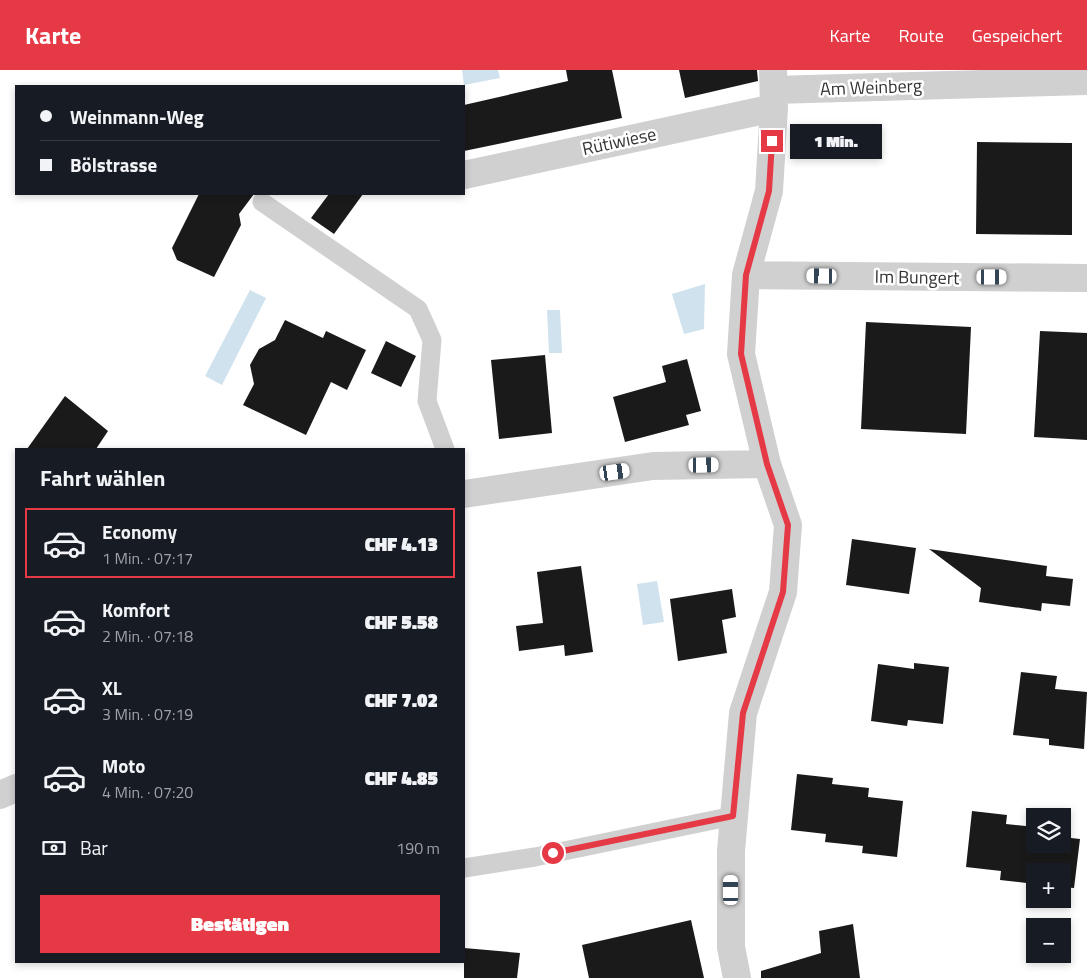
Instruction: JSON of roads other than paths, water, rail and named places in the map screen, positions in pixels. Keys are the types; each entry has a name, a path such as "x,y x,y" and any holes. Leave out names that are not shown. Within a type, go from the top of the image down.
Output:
{"street":[{"name":"Am Weinberg","path":"774,89 1087,81"},
{"name":"Rütiwiese","path":"465,175 774,89"},
{"path":"737,978 731,947 733,816 743,713 783,592 788,525 767,464 741,354 746,275 769,191 774,89"},
{"name":"Im Bungert","path":"746,275 1087,278"},
{"path":"465,494 653,466 767,464"},
{"path":"0,794 15,788"}],"lane":[{"path":"262,202 418,309 432,340 427,401 445,448"},
{"path":"465,868 535,857 733,816"}],"water":[{"path":"462,70 498,70 500,78 464,85"},
{"path":"705,284 704,329 684,334 672,294"},
{"path":"250,290 266,298 222,385 205,376"},
{"path":"547,310 560,310 562,353 549,353"},
{"path":"657,581 664,622 643,625 637,584"}]}
